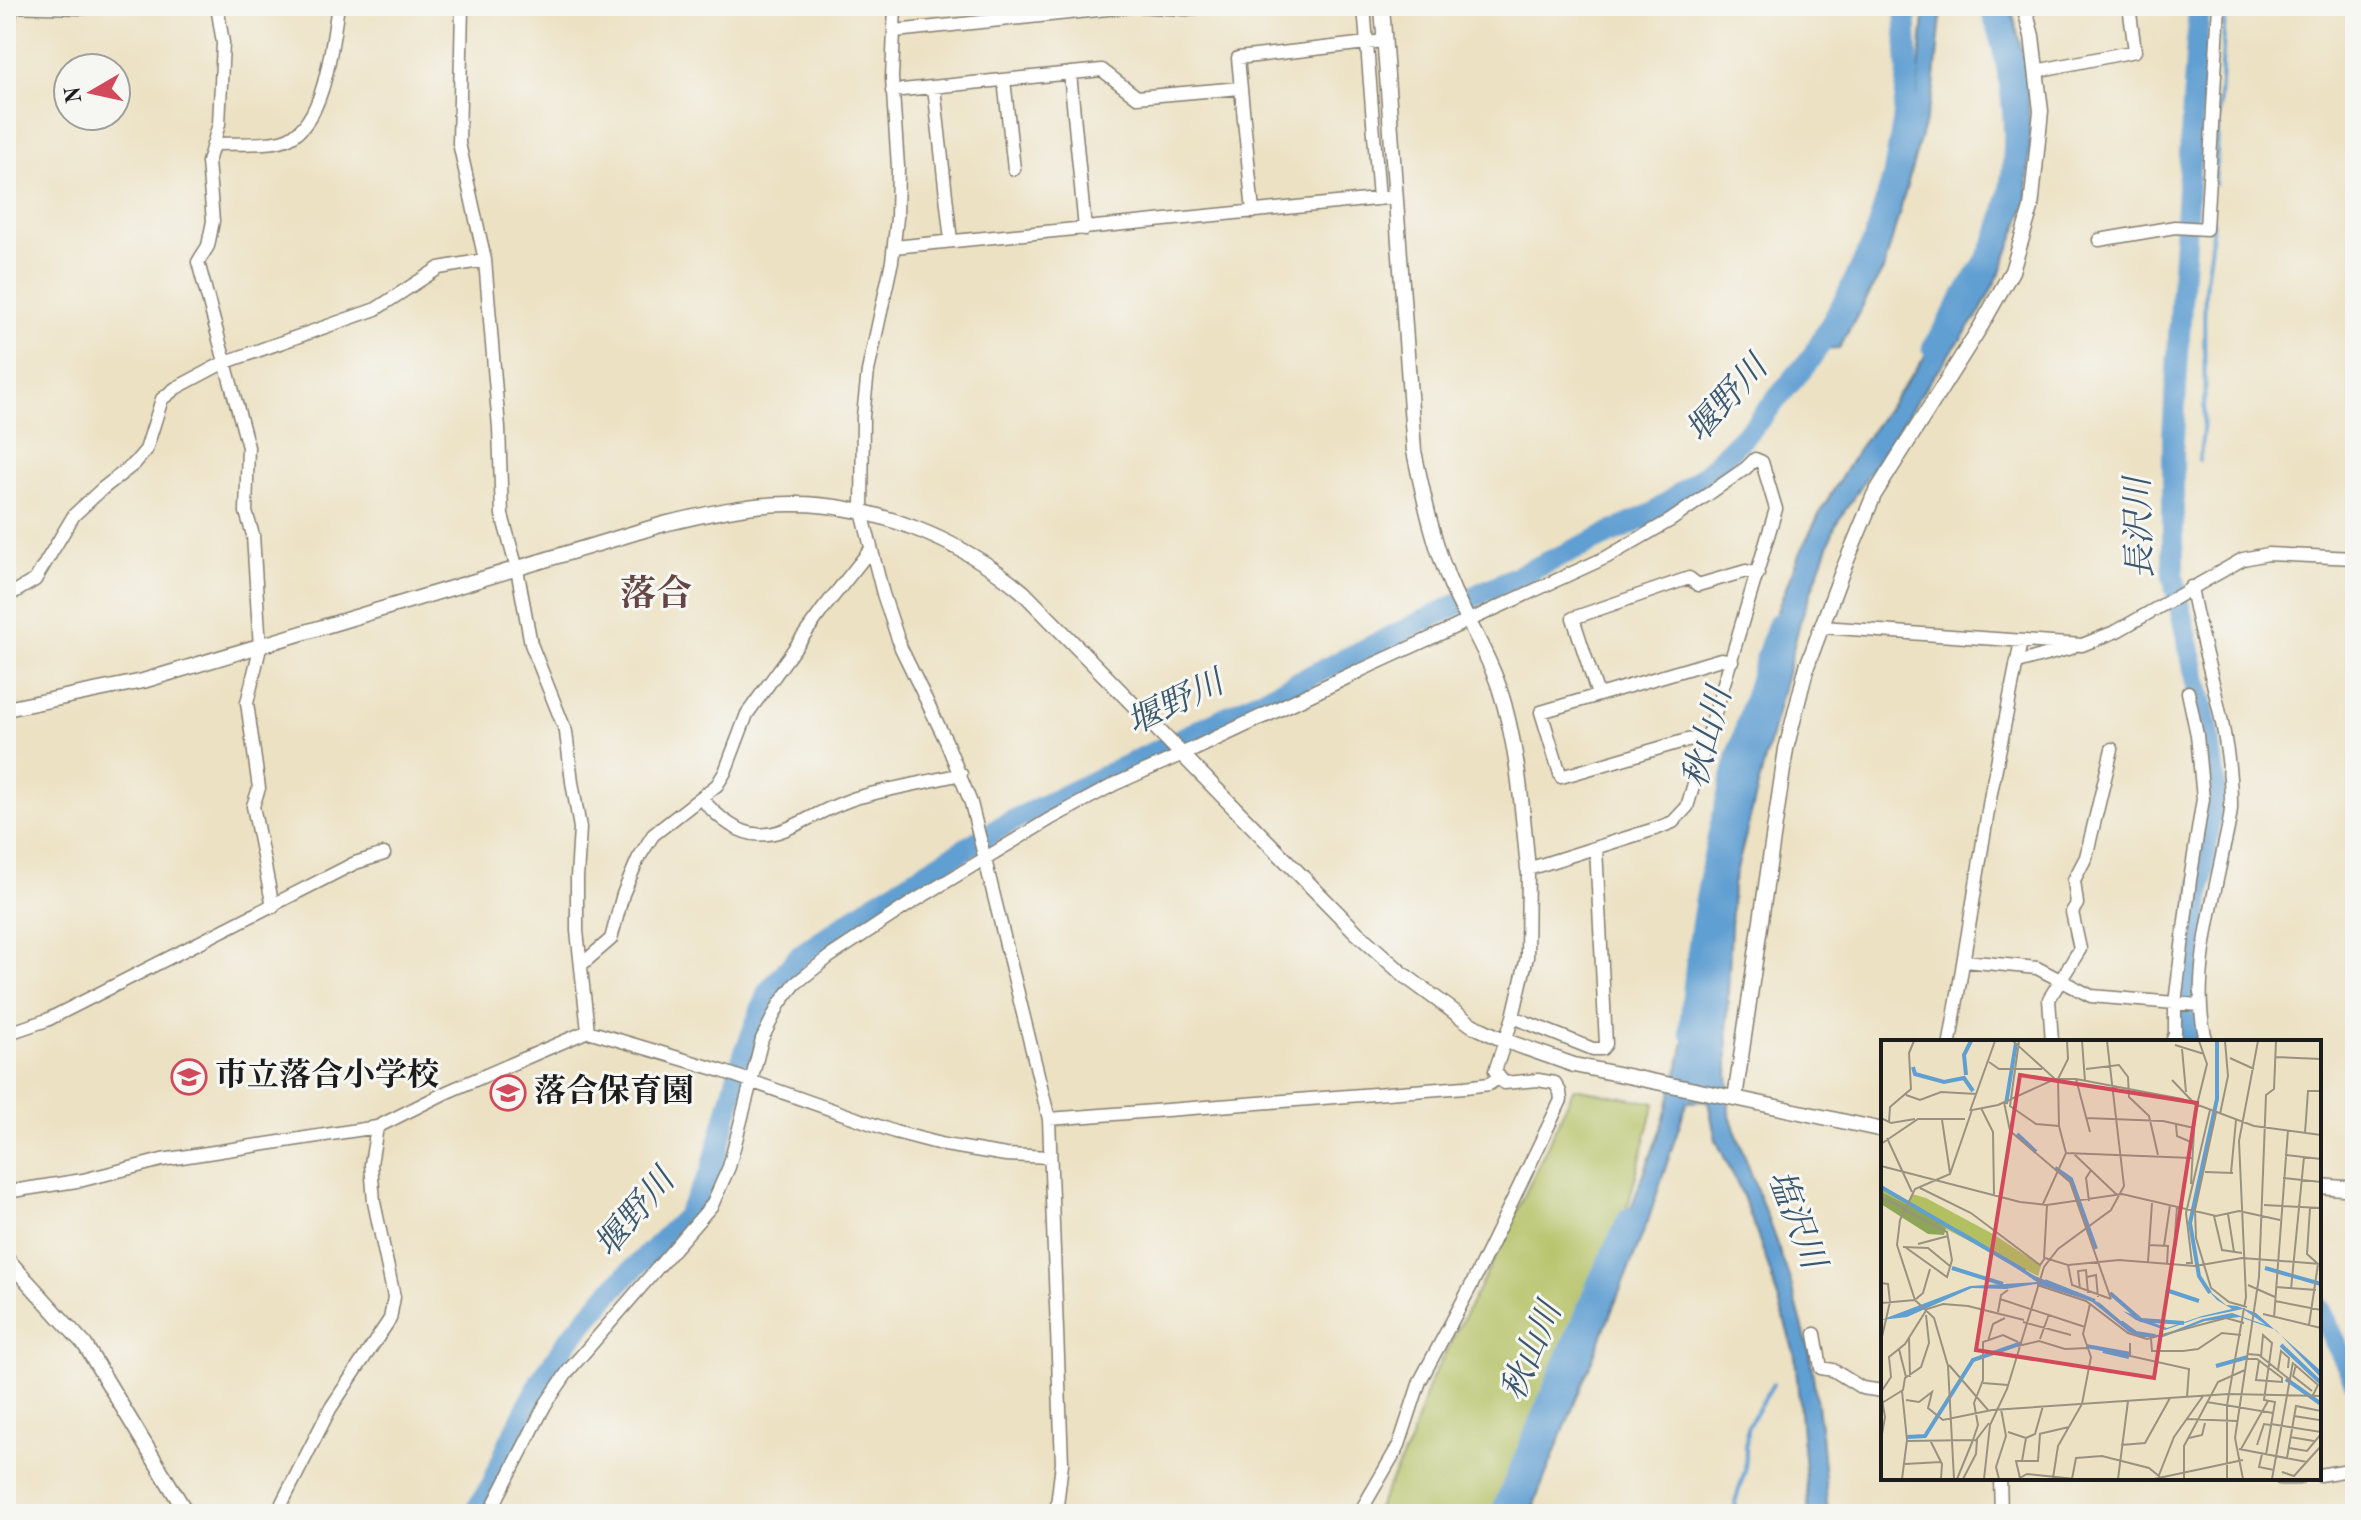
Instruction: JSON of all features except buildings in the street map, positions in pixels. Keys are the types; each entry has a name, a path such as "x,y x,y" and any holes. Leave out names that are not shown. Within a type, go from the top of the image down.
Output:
{"street":[{"path":"6,36 9,10 107,6"},
{"path":"217,6 223,43 219,124 208,162 213,221 208,246 198,262 248,447 246,512 253,535 260,648 247,703 259,788 253,806 273,907"},
{"path":"214,144 290,138 300,128 318,106 330,60 338,6"},
{"path":"462,6 459,143 485,260 499,428 502,515 517,569 531,644 566,732 580,828 577,878 588,1031"},
{"path":"895,6 892,91 898,167 894,247 868,371 863,416 862,512 901,648 961,774 979,829 1049,1119 1062,1463 1056,1514"},
{"path":"895,31 1136,6 1212,6"},
{"path":"1364,6 1379,199"},
{"path":"1359,1514 1399,1445 1420,1381 1472,1284 1561,1100 1555,1083 1538,1080 1504,1083 1495,1071 1513,1017 1527,957 1528,869 1519,782 1508,716 1498,683 1443,565 1427,516 1414,451 1382,6"},
{"path":"1734,1098 1786,749 1807,666 1874,495 1981,326 2012,271 2031,208 2041,111 2032,36 2024,6"},
{"path":"2036,71 2135,51 2129,6"},
{"path":"2099,240 2175,227 2206,229 2219,6"},
{"path":"1253,212 1238,58 1384,41"},
{"path":"892,91 1102,70 1137,97 1240,88"},
{"path":"1070,73 1085,229"},
{"path":"1004,80 1014,169"},
{"path":"934,87 951,241"},
{"path":"894,247 1396,197"},
{"path":"6,597 35,580 74,515 146,450 162,399 176,388 223,363 376,309 439,268 485,260"},
{"path":"489,1514 545,1405 569,1370 712,1205 729,1167 762,1039 780,1003 795,984 829,957 985,855 1089,798 1467,619 1607,557 1671,520 1755,459 1762,462 1776,509 1687,807 1673,822 1528,869"},
{"path":"6,709 143,681 664,524 721,510 793,504 862,512 919,530 967,552 1010,580 1050,616 1357,933 1395,968 1472,1025 1506,1041 1574,1065 1881,1130"},
{"path":"581,965 611,939 623,894 638,859 653,835 717,785 747,714 776,670 871,549"},
{"path":"2017,663 2082,645 2117,631 2243,559 2268,554 2355,558"},
{"path":"1598,695 1573,618 1689,578 1698,585 1746,571 1758,574"},
{"path":"2191,587 2227,740 2231,779 2231,813 2210,913 2198,1005 2207,1040"},
{"path":"1822,627 2082,645"},
{"path":"1950,1040 1991,793 2021,641"},
{"path":"1709,737 1687,740 1561,777 1541,712 1721,659 1732,661"},
{"path":"2173,1040 2203,799 2199,748 2188,692"},
{"path":"2052,1040 2049,999 2080,949 2072,912 2077,904 2074,880 2086,857 2112,749"},
{"path":"701,798 719,819 731,827 754,835 775,834 856,798 961,774"},
{"path":"1513,1017 1593,1049 1602,1049 1606,1044 1596,848"},
{"path":"6,1034 47,1020 355,863 384,854"},
{"path":"1965,961 2037,968 2091,996 2198,1005"},
{"path":"6,1192 83,1180 162,1160 377,1127 447,1092 588,1031 722,1071 895,1132 945,1145 1006,1155 1050,1157"},
{"path":"1049,1119 1465,1087 1489,1084 1498,1078"},
{"path":"282,1514 282,1503 330,1409 390,1319 394,1297 374,1202 371,1164 377,1127"},
{"path":"2321,1186 2355,1189"},
{"path":"6,1258 85,1345 187,1514"},
{"path":"1815,1334 1821,1368 1833,1370 1862,1388 1881,1391"},
{"path":"2321,1475 2355,1469"},
{"path":"2000,1480 2001,1514"}],"green space":[{"path":"1574,1088 1655,1103 1627,1209 1589,1288 1531,1426 1536,1514 1374,1514 1409,1445 1429,1384 1501,1246"}],"water":[{"path":"1925,6 1942,6 1934,89 1884,268 1839,348 1821,349 1861,277 1883,226 1917,92"},
{"path":"1994,6 2011,6 2027,73 2030,145 2027,202 2002,269 1979,314 1925,388 1836,524 1800,622 1733,885 1727,1013 1729,1113 1790,1280 1810,1354 1828,1514 1809,1514 1795,1356 1767,1262 1743,1196 1716,1140 1708,1101 1687,1102 1648,1221 1530,1514 1508,1514 1585,1330 1661,1128 1679,1066 1778,608 1800,552 1859,448 1988,269 2013,202 2018,145 2014,75"}],"waterway":[{"path":"1608,11 1609,6"},
{"name":"堰野川","path":"474,1514 493,1483 541,1380 567,1342 610,1292 686,1217 711,1173 741,1063 768,992 800,955 873,905 1006,824 1475,596 1654,513 1705,475 1754,426 1812,357 1874,240 1893,178 1903,123 1908,73 1905,6"},
{"name":"秋山川","path":"1933,347 1990,254 2009,193 2013,162 2012,98 2000,36 1990,6"},
{"name":"長沢川","path":"2192,1040 2186,1028 2187,989 2215,785 2208,730 2173,576 2173,437 2199,6"},
{"path":"2215,184 2225,13"},
{"path":"2199,461 2205,398 2205,292 2212,217"},
{"name":"秋山川","path":"1690,1031 1701,928 1720,826 1751,708 1778,624"},
{"name":"秋山川","path":"1501,1514 1598,1283 1629,1218"},
{"name":"長沢川","path":"2321,1313 2355,1381"},
{"path":"1737,1514 1735,1502 1745,1471 1747,1428 1773,1384"}],"place":[{"name":"市立落合小学校","path":"189,1077"},
{"name":"落合保育園","path":"508,1093"}],"district":[{"name":"落合","path":"656,596"}],"water label":[{"name":"塩沢川","path":"1795,1220"}]}
